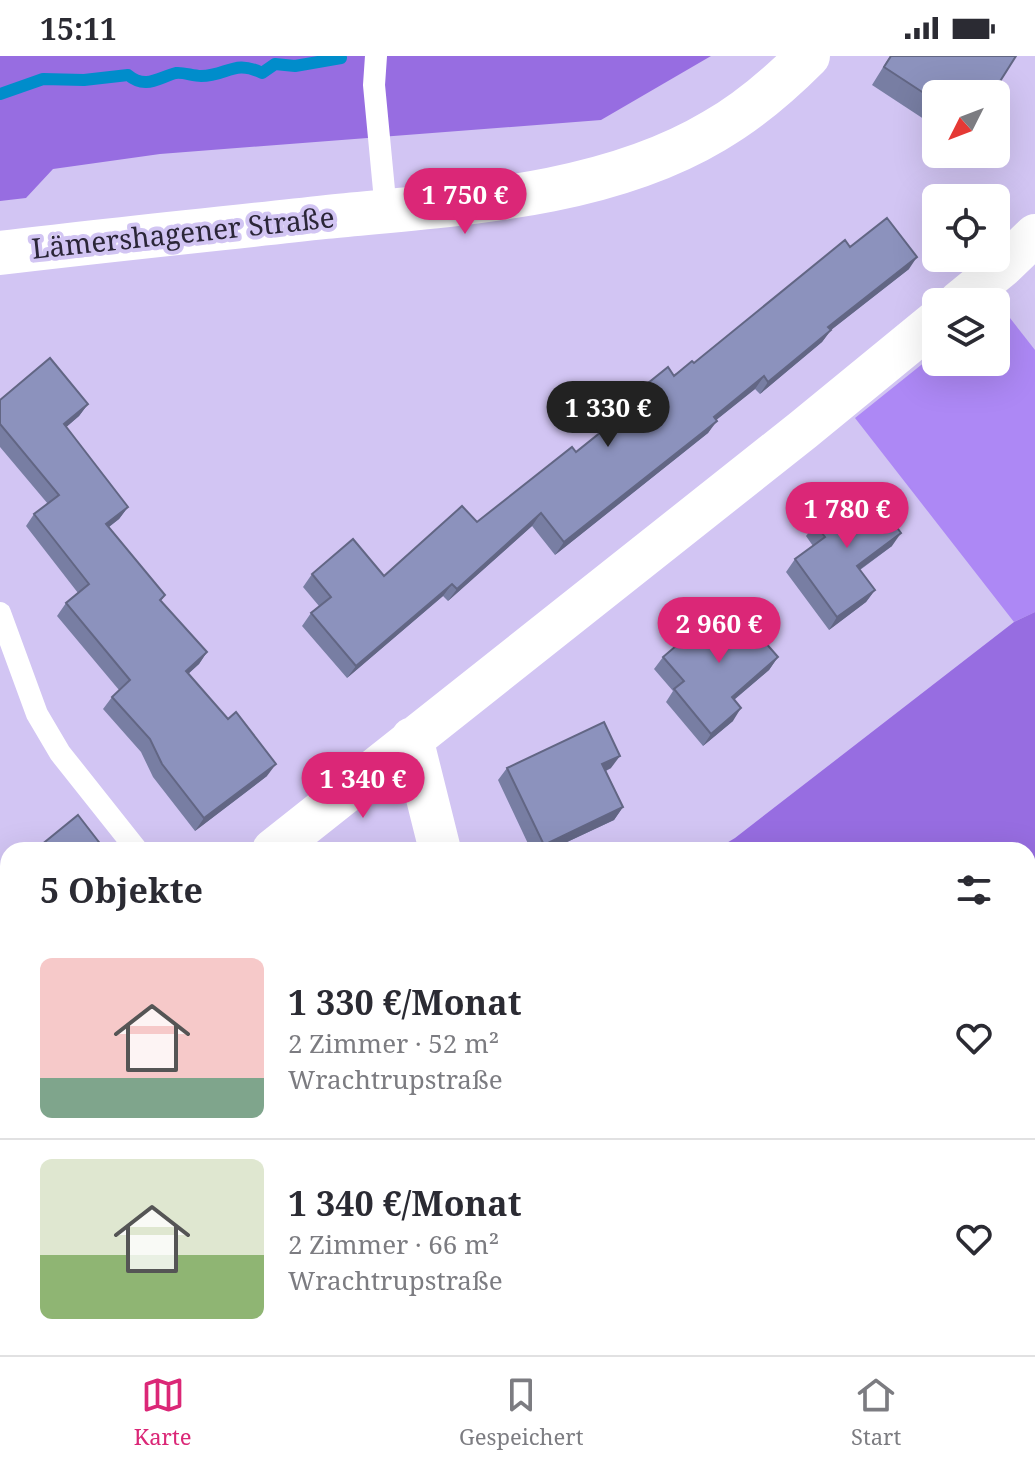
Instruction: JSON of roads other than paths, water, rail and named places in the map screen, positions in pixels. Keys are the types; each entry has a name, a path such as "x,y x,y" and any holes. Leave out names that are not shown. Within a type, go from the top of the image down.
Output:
{"main road":[{"name":"Lämershagener Straße","path":"0,253 386,211 521,193 603,177 712,133 761,100 808,56"}],"street":[{"path":"976,288 1035,235"},
{"path":"283,842 922,332"},
{"path":"412,738 438,842"}],"lane":[{"path":"376,56 374,85 386,211"},
{"path":"0,613 37,714 60,753 131,842"}],"waterway":[{"path":"0,94 43,79 84,80 128,75 147,82 176,73 198,76 237,68 262,73 275,64 295,66 341,58"}]}
